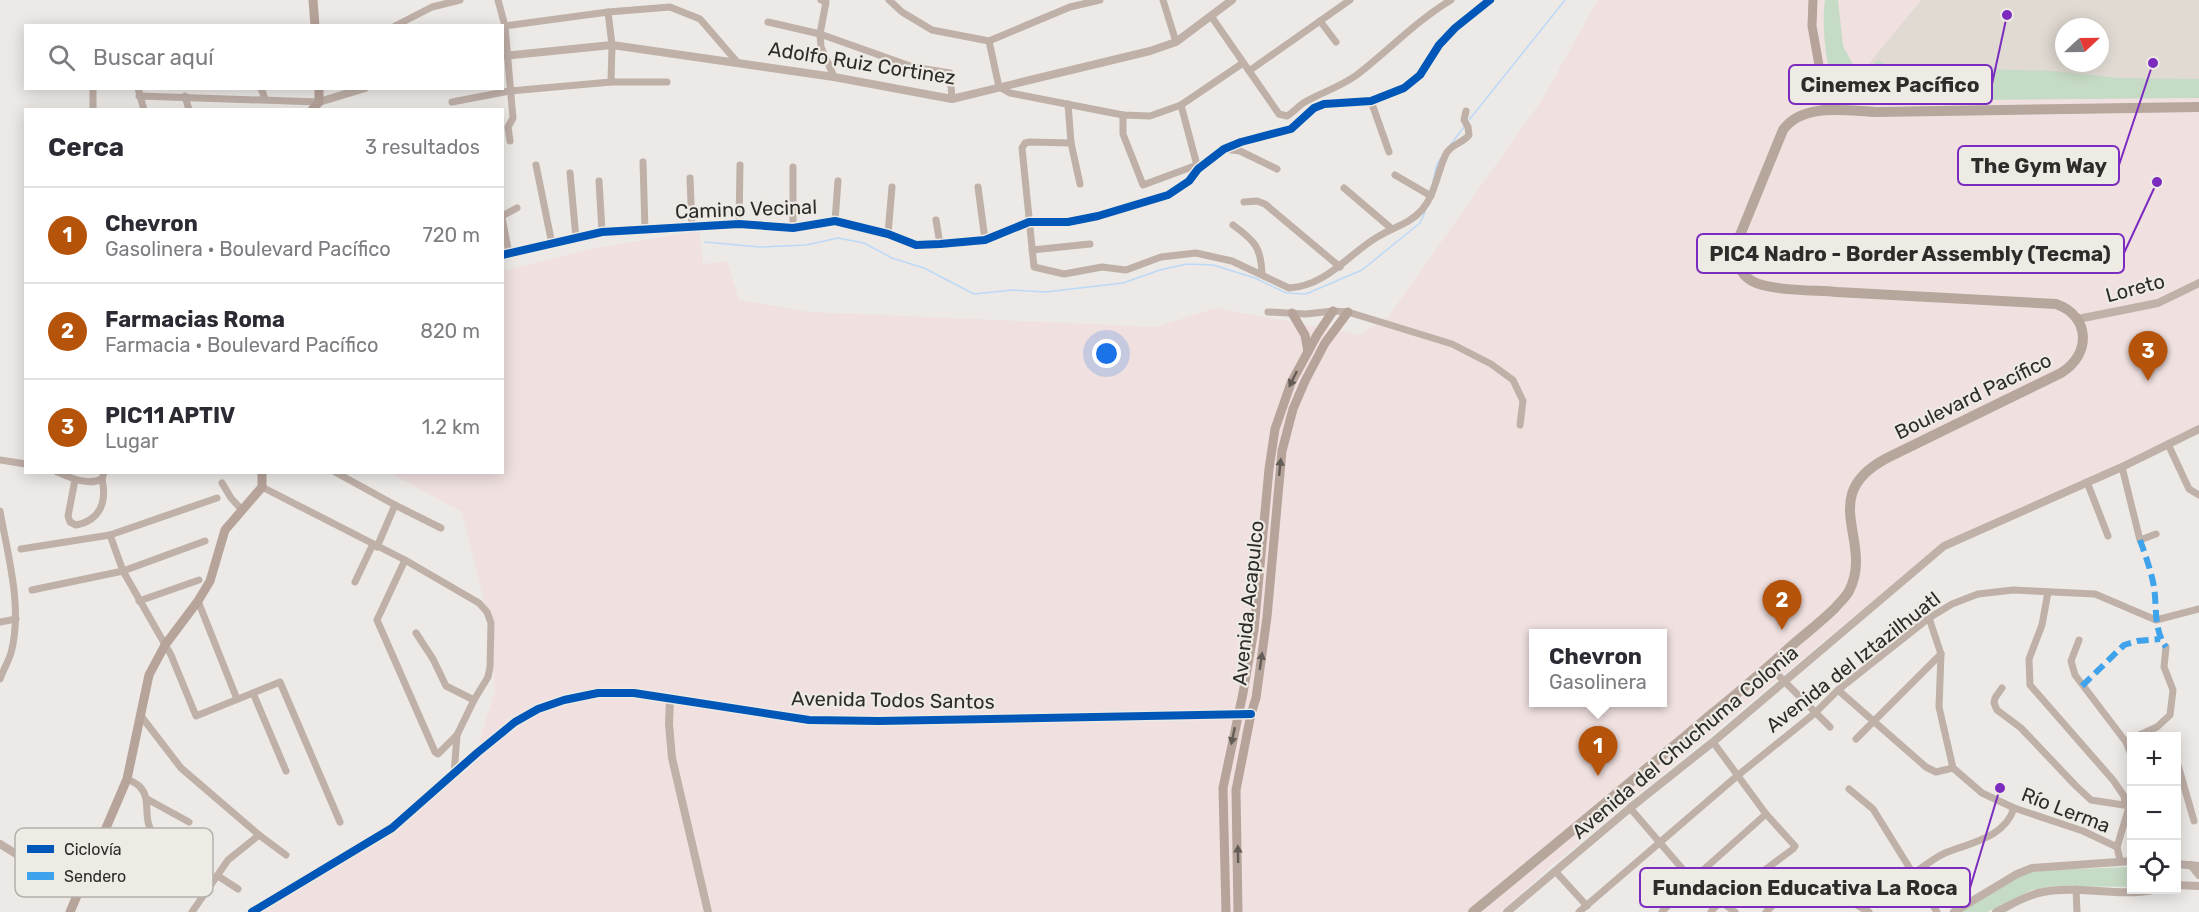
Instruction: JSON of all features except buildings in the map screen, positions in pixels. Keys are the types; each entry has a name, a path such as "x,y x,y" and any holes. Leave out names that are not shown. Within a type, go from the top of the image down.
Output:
{"main road":[{"path":"313,0 315,24"},
{"path":"1813,0 1812,26 1827,110"},
{"path":"314,108 319,102 318,90"},
{"path":"2078,319 2068,309 2056,304 1779,287 1759,284 1745,276 1737,261 1736,246 1783,129 1793,118 1802,114 1827,110 1876,112 2199,107"},
{"name":"Avenida Acapulco","path":"1226,912 1223,788 1254,630 1269,469 1275,429 1291,382 1333,311"},
{"name":"Avenida Acapulco","path":"1238,912 1236,790 1256,698 1267,617 1280,467 1287,430 1305,381 1325,343 1348,312"},
{"path":"1292,313 1305,335 1308,352"},
{"name":"Boulevard Pacífico","path":"1473,912 1769,666 1834,609 1849,592 1855,573 1856,557 1849,515 1850,501 1861,477 1887,458 2070,368 2078,358 2082,346 2083,336 2078,319"},
{"path":"106,828 127,779 149,675 165,645 198,601 210,580 225,530 262,487 262,474"},
{"path":"70,912 76,897"}],"street":[{"path":"399,24 432,7 460,0"},
{"path":"498,0 505,26 504,56 513,118 508,127 510,141"},
{"path":"889,0 902,12 932,30 989,41 1070,7 1100,0"},
{"path":"1164,0 1176,42"},
{"name":"Adolfo Ruiz Cortinez","path":"504,56 612,45 834,76 952,99 1150,51 1176,42 1232,0"},
{"path":"1249,71 1350,0"},
{"path":"1210,16 1279,114 1287,116 1295,112 1303,103 1332,90 1357,75 1422,19 1451,0"},
{"name":"Camino Vecinal","path":"506,254 602,232 739,224 793,228 835,221 888,234 916,245 940,244 985,240 1029,222 1068,222 1108,213 1168,195 1189,181 1198,167 1224,149 1241,142 1291,129 1314,108 1324,104 1371,101 1413,82 1439,45 1455,28 1490,0"},
{"path":"823,1 821,47 834,76"},
{"path":"505,26 608,12 670,7 700,19 738,63"},
{"path":"608,12 612,45 611,82"},
{"path":"1320,21 1336,42"},
{"path":"768,22 820,34 913,67 950,73 952,99"},
{"path":"989,41 999,87 1010,93 1123,115 1150,116 1181,105 1244,63"},
{"path":"452,102 510,91 611,82 667,82"},
{"path":"93,90 93,108"},
{"path":"262,90 265,99"},
{"path":"143,108 139,92 319,102 358,90"},
{"path":"185,96 188,108"},
{"path":"1371,101 1389,152"},
{"path":"1068,104 1071,143 1080,184"},
{"path":"1123,115 1123,134 1142,184 1146,185 1198,167 1181,105"},
{"path":"1071,143 1026,142 1022,148 1034,267 1064,274 1102,267 1126,270 1161,257 1196,253 1232,261 1289,288 1313,282 1340,267 1377,237 1402,226 1413,218 1431,196 1450,148 1466,139 1468,135 1468,127 1464,120 1466,111"},
{"path":"1224,149 1240,152 1277,169"},
{"path":"643,162 645,230"},
{"path":"536,165 552,244"},
{"path":"739,224 740,165"},
{"path":"793,167 793,228"},
{"path":"570,173 576,238"},
{"path":"1395,175 1431,196"},
{"path":"690,178 692,228"},
{"path":"599,181 602,232"},
{"path":"835,221 838,182"},
{"path":"888,234 892,187"},
{"path":"978,187 985,240"},
{"path":"1344,188 1392,229"},
{"path":"1244,202 1257,201 1265,204 1340,267"},
{"path":"504,216 517,208"},
{"path":"936,220 940,244"},
{"path":"1233,225 1253,240 1262,257 1262,274"},
{"path":"504,236 506,254"},
{"path":"1032,250 1090,244"},
{"name":"Loreto","path":"2078,319 2158,303 2199,283"},
{"path":"1268,312 1348,312 1452,344 1491,364 1513,380 1523,401 1520,425"},
{"name":"Avenida del Chuchuma Colonia","path":"1507,912 1630,808 1713,742 1944,546 2122,467 2199,429"},
{"path":"2169,444 2189,489 2199,495"},
{"path":"0,460 24,464"},
{"path":"2122,467 2140,540 2156,534"},
{"path":"62,474 75,480 93,482 103,476 105,493 100,509 87,520 76,525 70,522 68,516 75,480"},
{"path":"339,474 441,528"},
{"path":"2087,482 2108,536"},
{"path":"222,483 242,510"},
{"path":"262,487 405,560 479,603 487,612 491,623 488,677 457,735 438,754 435,752 377,620 405,560"},
{"path":"21,549 110,535 217,498"},
{"path":"355,582 395,505"},
{"path":"0,511 15,592 16,619 11,654 0,679"},
{"path":"110,535 123,571 171,655 196,716 280,682 340,822"},
{"path":"32,590 123,571 206,541"},
{"path":"139,601 199,580"},
{"name":"Avenida del Iztazilhuatl","path":"1580,912 1737,776 1815,713 1838,690 1929,618 1952,604 1977,594 2013,590 2095,594 2156,620 2199,609"},
{"path":"2048,592 2042,625 2029,659 2030,685 2113,780 2127,803"},
{"path":"198,601 237,699"},
{"path":"1838,690 1926,767 1936,772 1953,768 1938,707 1941,654 1929,618"},
{"path":"0,622 16,619"},
{"path":"416,633 433,659 446,687 474,700"},
{"path":"2079,640 2071,662 2074,675 2127,739"},
{"path":"2146,732 2157,727 2170,715 2173,690 2164,667 2166,647"},
{"path":"1856,739 1941,654"},
{"path":"1769,666 1830,728"},
{"path":"2002,688 1995,698 1994,704 1997,710 2020,728 2076,786 2091,800 2127,805"},
{"path":"253,693 286,771"},
{"name":"Avenida Todos Santos","path":"252,912 392,828 514,722 546,706 598,693 634,693 809,720 879,721 1251,714"},
{"path":"670,699 669,724 672,758 708,912"},
{"path":"141,716 181,768 259,835 286,855"},
{"path":"454,775 457,735"},
{"path":"1710,912 1795,846 1766,814 1713,742"},
{"name":"Río Lerma","path":"1953,768 1982,793 2014,808 2084,831 2117,848"},
{"path":"2181,776 2194,821"},
{"path":"127,779 141,787 147,799 145,815 149,828"},
{"path":"1849,789 1873,809 1937,912"},
{"path":"147,799 189,822"},
{"path":"1630,808 1692,880 1735,912"},
{"path":"1912,874 1944,854 1986,839 2012,816 2014,808"},
{"path":"2121,860 2117,848 2127,809"},
{"path":"1662,912 1692,880 1766,814"},
{"path":"213,883 228,860 259,835"},
{"path":"0,844 15,853"},
{"path":"1954,912 2032,867 2127,861"},
{"path":"2195,865 2199,875"},
{"path":"1556,872 1587,906"},
{"path":"1766,912 1804,875 1869,912"},
{"path":"218,876 238,889"},
{"path":"2181,885 2199,886"},
{"path":"2076,889 2077,912"},
{"path":"1996,912 2028,896 2042,892 2076,889 2127,891"},
{"path":"192,912 203,897"}],"shaded area":[{"path":"1598,0 1921,0 1853,83 2199,79 2199,425 2116,465 1945,541 1550,867 1500,912 258,912 385,835 474,759 495,691 488,616 462,512 392,474 504,474 504,271 591,249 699,231 703,264 727,261 739,300 808,312 1156,327 1216,308 1361,335 1388,317 1542,100"},
{"path":"1921,0 2199,0 2199,79 1852,83"}],"green space":[{"path":"1825,0 1838,0 1843,46 1860,77 1878,60 1887,66 2053,71 2118,78 2199,79 2199,98 1843,101 1837,93 1829,68"},
{"path":"2127,867 2127,887 2055,886 2032,890 1987,912 1960,912 2026,873"}],"waterway":[{"path":"1469,120 1565,0"},
{"path":"1451,144 1464,127"},
{"path":"1433,181 1437,164 1441,158"},
{"path":"705,242 760,247 806,245 838,238 864,243 892,258 924,268 974,294 1013,290 1045,292 1123,283 1160,270 1187,264 1213,265 1255,278 1286,293 1306,294 1362,270 1420,223 1425,212"}],"marked path":[{"path":"2140,540 2153,582 2159,632 2166,647"},
{"path":"2082,686 2124,645 2137,641 2160,639"}],"cycle path":[{"path":"504,255 602,232 739,224 793,228 835,221 888,234 916,245 940,244 985,240 1029,222 1068,222 1098,216 1168,195 1189,181 1198,169 1224,149 1241,142 1291,129 1314,108 1324,104 1371,101 1404,88 1420,75 1439,45 1455,28 1490,0"},
{"path":"252,912 392,828 515,722 538,709 564,700 598,693 634,693 809,720 879,721 1251,714"}],"place":[{"name":"Cinemex Pacífico","path":"2007,15"},
{"name":"The Gym Way","path":"2153,63"},
{"name":"PIC4 Nadro - Border Assembly (Tecma)","path":"2157,182"},
{"name":"PIC11 APTIV","path":"2148,381"},
{"name":"Farmacias Roma","path":"1782,630"},
{"name":"Chevron","path":"1598,776"},
{"name":"Fundacion Educativa La Roca","path":"2000,788"}]}
